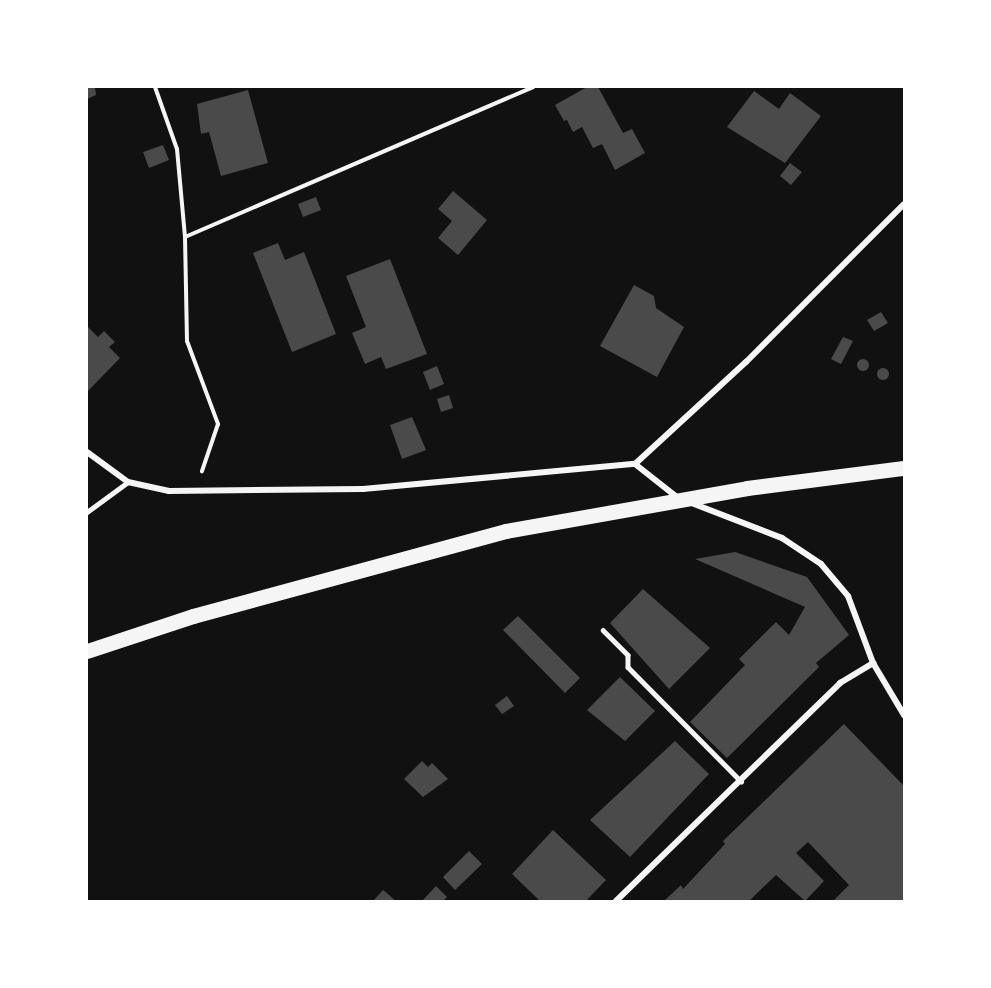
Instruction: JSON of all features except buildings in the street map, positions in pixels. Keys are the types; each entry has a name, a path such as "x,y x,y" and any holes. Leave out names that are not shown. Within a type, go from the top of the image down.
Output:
{"main road":[{"path":"87,651 193,616 506,531 747,488 904,468"}],"street":[{"path":"87,452 128,482 155,490 193,491 363,489 635,464 746,362 904,204"},
{"path":"635,464 669,494 782,538 822,564 848,596 873,663 904,715"},
{"path":"616,901 840,683 873,663"}],"lane":[{"path":"87,512 128,482"},
{"path":"603,630 628,655 628,667 741,781"}],"path":[{"path":"154,87 177,149 185,237 187,341 218,424 215,442 193,491"},
{"path":"185,237 533,87"}]}
